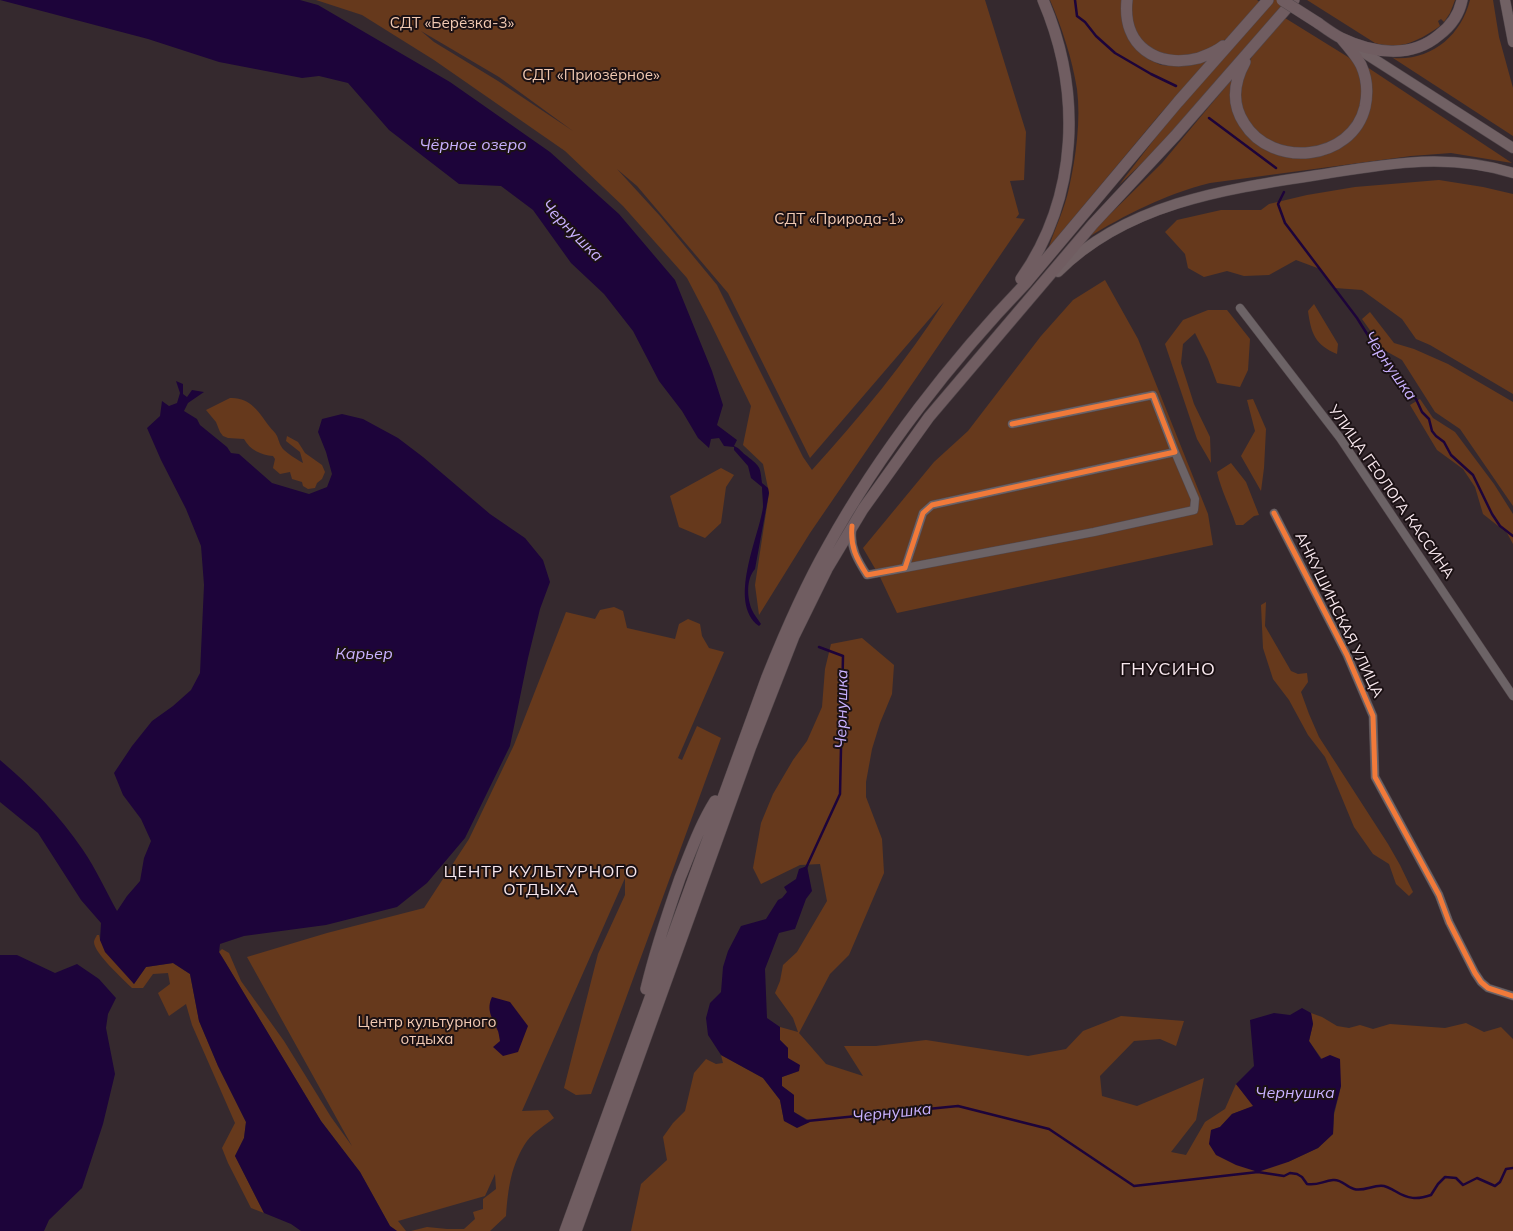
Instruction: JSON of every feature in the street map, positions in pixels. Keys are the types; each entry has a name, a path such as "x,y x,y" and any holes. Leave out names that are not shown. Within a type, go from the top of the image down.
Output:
{"highway":[{"path":"1001,309 1030,267 1039,250 1055,209 1065,172 1070,127 1067,83 1059,42 1043,0"},
{"path":"1127,0 1126,14 1132,34 1141,47 1161,59 1186,61 1206,56 1236,36"},
{"path":"565,1231 731,771 785,632 802,594 828,545 855,499 917,411 1001,309 1268,0"},
{"path":"1282,0 1341,38 1382,51 1404,51 1428,43 1445,31 1457,15 1462,0"},
{"path":"576,1231 776,680 812,597 852,526 929,417 1013,317 1093,224 1175,136 1294,0"},
{"path":"1255,44 1239,74 1236,84 1235,102 1239,115 1246,127 1258,139 1271,147 1284,152 1314,152 1336,145 1348,138 1356,129 1363,115 1366,99 1364,74 1356,56 1341,38"}],"main road":[{"path":"1505,0 1513,42"},
{"path":"1341,38 1513,148"},
{"path":"1013,317 1071,259 1095,242 1130,222 1187,199 1236,188 1410,162 1450,161 1487,166 1513,173"}],"street":[{"name":"УЛИЦА ГЕОЛОГА КАССИНА","path":"1240,308 1340,438 1513,696"},
{"path":"852,526 852,546 856,558 867,575 1094,532 1194,510 1196,499 1152,395 1012,424"},
{"path":"905,568 923,513 932,505 1175,452"},
{"name":"АНКУШИНСКАЯ УЛИЦА","path":"1274,513 1351,664 1373,716 1375,777 1439,895 1449,922 1481,982 1488,988 1513,996"}],"green space":[{"path":"316,0 985,0 1026,132 1024,180 1010,181 1019,214 1016,218 1025,219 810,533 759,615 755,585 769,493 763,464 743,445 751,406 687,278 623,206 565,151 434,60 362,15","holes":["421,31 499,77 573,131 498,81 434,42","617,169 637,186 728,293 810,458 944,302 882,389 812,470 803,457 717,285 660,216"]},
{"path":"1050,0 1121,0 1123,25 1140,53 1161,65 1173,66 1213,56 1160,114 1049,247 1069,188 1076,151 1078,126 1077,89 1072,66"},
{"path":"1131,0 1257,0 1261,3 1226,39 1217,45 1198,54 1167,57 1143,44 1133,25"},
{"path":"1274,0 1288,0 1156,150 1119,185 1183,102"},
{"path":"1307,0 1455,0 1444,22 1441,19 1438,21 1440,26 1418,40 1393,46 1375,43"},
{"path":"1470,0 1493,0 1499,37 1513,88 1513,136 1393,58 1407,58 1420,55 1442,44 1460,25"},
{"path":"1285,18 1348,57 1355,63 1362,80 1360,109 1347,132 1322,146 1294,149 1274,144 1258,134 1242,110 1240,91 1248,64 1254,53"},
{"path":"1367,67 1512,163 1451,153 1411,156 1210,183 1177,193 1146,206 1085,239 1162,163 1233,78 1234,113 1284,156 1304,158 1324,154 1362,125"},
{"path":"1439,180 1513,194 1513,394 1430,345 1416,339 1402,319 1362,290 1335,288 1320,269 1296,260 1269,275 1244,276 1227,271 1204,277 1188,268 1185,254 1165,232 1177,220 1221,210 1261,210 1269,204 1307,195 1355,187"},
{"path":"1105,280 1138,339 1208,514 1213,545 897,613 880,577 863,548 934,462 968,431 1041,336 1073,300"},
{"path":"1314,304 1338,344 1337,354 1324,347 1315,337 1308,311"},
{"path":"1208,310 1227,310 1250,339 1248,370 1240,387 1217,383 1195,333 1183,344 1181,363 1194,404 1210,437 1211,463 1197,439 1165,344 1183,320"},
{"path":"1370,312 1394,343 1414,349 1448,364 1513,402 1513,506 1460,429 1435,412 1402,360 1384,350 1362,319"},
{"path":"230,398 243,400 253,406 275,433 282,447 288,453 303,463 300,452 286,441 287,436 298,442 305,453 322,465 325,472 315,488 308,489 303,486 302,482 292,479 290,472 280,474 273,468 275,459 273,456 256,451 244,439 223,436 216,422 206,410"},
{"path":"1253,399 1266,429 1261,491 1241,456 1255,431 1247,400"},
{"path":"1420,399 1433,418 1455,432 1494,484 1513,514 1513,544 1507,533 1483,514 1475,487 1463,469 1437,450 1410,405"},
{"path":"1231,463 1246,482 1259,515 1254,516 1243,525 1236,525 1217,472"},
{"path":"721,468 734,475 726,487 721,523 705,538 679,527 670,496"},
{"path":"1266,602 1265,626 1291,671 1298,674 1307,673 1308,682 1301,692 1319,737 1400,865 1413,892 1409,896 1396,884 1389,864 1373,854 1354,827 1325,757 1308,735 1289,700 1273,679 1263,648 1261,605"},
{"name":"Центр культурного отдыха","path":"614,607 623,611 627,628 675,639 679,624 688,619 700,624 702,636 709,648 724,652 678,758 682,760 697,726 721,738 591,1094 576,1095 564,1088 598,954 625,895 625,878 522,1111 548,1110 554,1118 532,1135 517,1159 511,1177 506,1216 490,1231 411,1231 427,1227 464,1229 475,1219 473,1212 483,1209 483,1199 496,1189 495,1174 485,1196 398,1221 406,1231 397,1231 390,1226 360,1172 321,1121 219,952 222,949 229,953 241,981 284,1041 331,1117 352,1146 247,957 327,933 424,908 469,839 514,745 566,612 595,619 600,610"},
{"path":"862,638 894,665 892,694 872,749 866,782 866,797 882,839 884,873 849,955 830,974 799,1033 826,1064 863,1076 844,1046 876,1046 926,1040 1028,1056 1066,1049 1083,1031 1121,1016 1184,1021 1176,1046 1160,1039 1134,1041 1100,1076 1102,1096 1137,1106 1204,1078 1196,1120 1171,1152 1186,1155 1205,1122 1225,1109 1236,1084 1254,1106 1232,1114 1220,1127 1211,1130 1288,1162 1318,1148 1333,1134 1334,1115 1341,1086 1309,1041 1313,1024 1311,1013 1337,1026 1349,1028 1360,1025 1373,1029 1390,1024 1445,1028 1466,1023 1484,1032 1501,1027 1513,1039 1513,1231 631,1231 641,1184 667,1160 663,1137 685,1111 694,1073 706,1059 716,1064 723,1063 721,1055 763,1078 780,1100 784,1121 810,1121 794,1112 794,1095 782,1086 782,1077 799,1071 788,1058 788,1048 780,1040 780,1027 798,1032 793,1018 775,993 780,981 783,965 797,952 827,901 820,864 800,865 761,884 753,868 761,823 773,794 793,760 807,741 822,707 825,669 831,644"},
{"path":"97,935 99,935 100,940 134,984 146,967 173,963 190,974 199,1021 218,1066 246,1122 244,1138 235,1156 264,1213 251,1208 222,1148 235,1123 192,1025 186,1004 169,1016 158,993 170,984 168,973 153,974 143,988 132,988 110,966 95,947 94,942"}],"water":[{"name":"Чёрное озеро","path":"0,0 300,0 318,5 450,82 550,152 619,214 675,280 712,371 723,405 717,425 737,440 734,446 755,462 760,469 762,483 768,488 769,493 755,569 750,578 748,589 752,610 761,624 759,626 750,616 746,602 745,586 763,507 762,487 751,478 748,466 734,450 734,447 724,446 719,438 711,439 709,448 698,438 682,411 659,381 633,331 604,294 571,263 533,210 501,186 459,184 389,130 348,83 319,76 302,78 219,62 148,39"},
{"name":"Карьер","path":"176,381 183,384 183,394 187,397 192,390 204,392 188,403 184,411 197,419 200,425 227,447 231,453 239,454 272,483 309,494 327,487 332,474 318,432 322,419 342,414 363,419 398,438 490,514 525,538 543,560 550,582 540,609 528,658 510,746 465,838 427,883 397,907 326,925 244,936 220,944 219,952 321,1121 360,1172 390,1226 397,1231 301,1231 291,1224 264,1213 235,1156 244,1138 246,1122 218,1066 199,1021 190,974 173,963 146,967 134,984 105,952 100,940 101,923 81,900 38,833 0,802 0,760 34,791 65,825 88,857 117,911 140,881 144,858 151,841 141,819 123,795 114,773 152,721 191,690 200,673 204,585 201,546 186,509 147,428 160,416 162,401 169,406 177,403 180,393"},
{"path":"807,866 812,891 806,899 795,929 779,933 765,969 767,1018 780,1027 780,1040 788,1048 788,1058 800,1065 799,1071 782,1077 782,1086 794,1095 794,1112 810,1122 797,1128 784,1121 780,1100 763,1078 721,1055 708,1035 706,1018 710,1003 721,992 723,967 728,951 741,926 766,919 778,900 787,892 784,887 796,879 799,869"},
{"path":"0,955 17,955 55,973 77,964 99,979 116,998 108,1014 106,1028 115,1074 103,1124 82,1188 49,1220 44,1231 0,1231"},
{"path":"492,997 510,1002 528,1026 518,1052 503,1056 493,1047 500,1041 490,1010"},
{"name":"Чернушка","path":"1302,1008 1311,1013 1313,1024 1309,1041 1321,1059 1330,1055 1340,1059 1341,1086 1334,1112 1333,1134 1318,1148 1288,1162 1258,1172 1236,1165 1216,1155 1209,1144 1211,1130 1220,1127 1232,1114 1253,1106 1236,1084 1254,1066 1250,1020 1274,1013 1290,1015"}],"waterway":[{"path":"1075,0 1077,16 1115,53 1176,86"},
{"path":"1209,118 1276,168"},
{"name":"Чернушка","path":"1284,192 1278,204 1285,223 1357,318 1374,345 1390,362 1411,396 1416,399 1422,412 1429,419 1432,431 1444,442 1451,455 1473,475 1500,526 1513,536"},
{"name":"Чернушка","path":"806,868 840,794 843,656 819,647"},
{"name":"Чернушка","path":"807,1121 958,1106 1049,1129 1134,1186 1258,1172 1284,1176 1290,1173 1302,1177 1307,1184 1336,1180 1358,1190 1384,1186 1404,1196 1421,1198 1431,1195 1445,1177 1456,1178 1463,1185 1477,1178 1495,1186 1500,1182 1506,1169 1513,1168"}],"cycle path":[{"path":"852,526 852,540 855,552 867,575 905,568 923,513 932,505 1175,452 1153,395 1012,424"},
{"path":"1274,513 1347,655 1373,716 1375,777 1439,895 1449,922 1475,973 1488,988 1513,996"}],"district":[{"name":"ГНУСИНО","path":"1168,670"},
{"name":"ЦЕНТР КУЛЬТУРНОГО ОТДЫХА","path":"541,881"}],"park label":[{"name":"СДТ «Берёзка-3»","path":"452,23"},
{"name":"СДТ «Приозёрное»","path":"591,75"},
{"name":"СДТ «Природа-1»","path":"839,219"}]}
